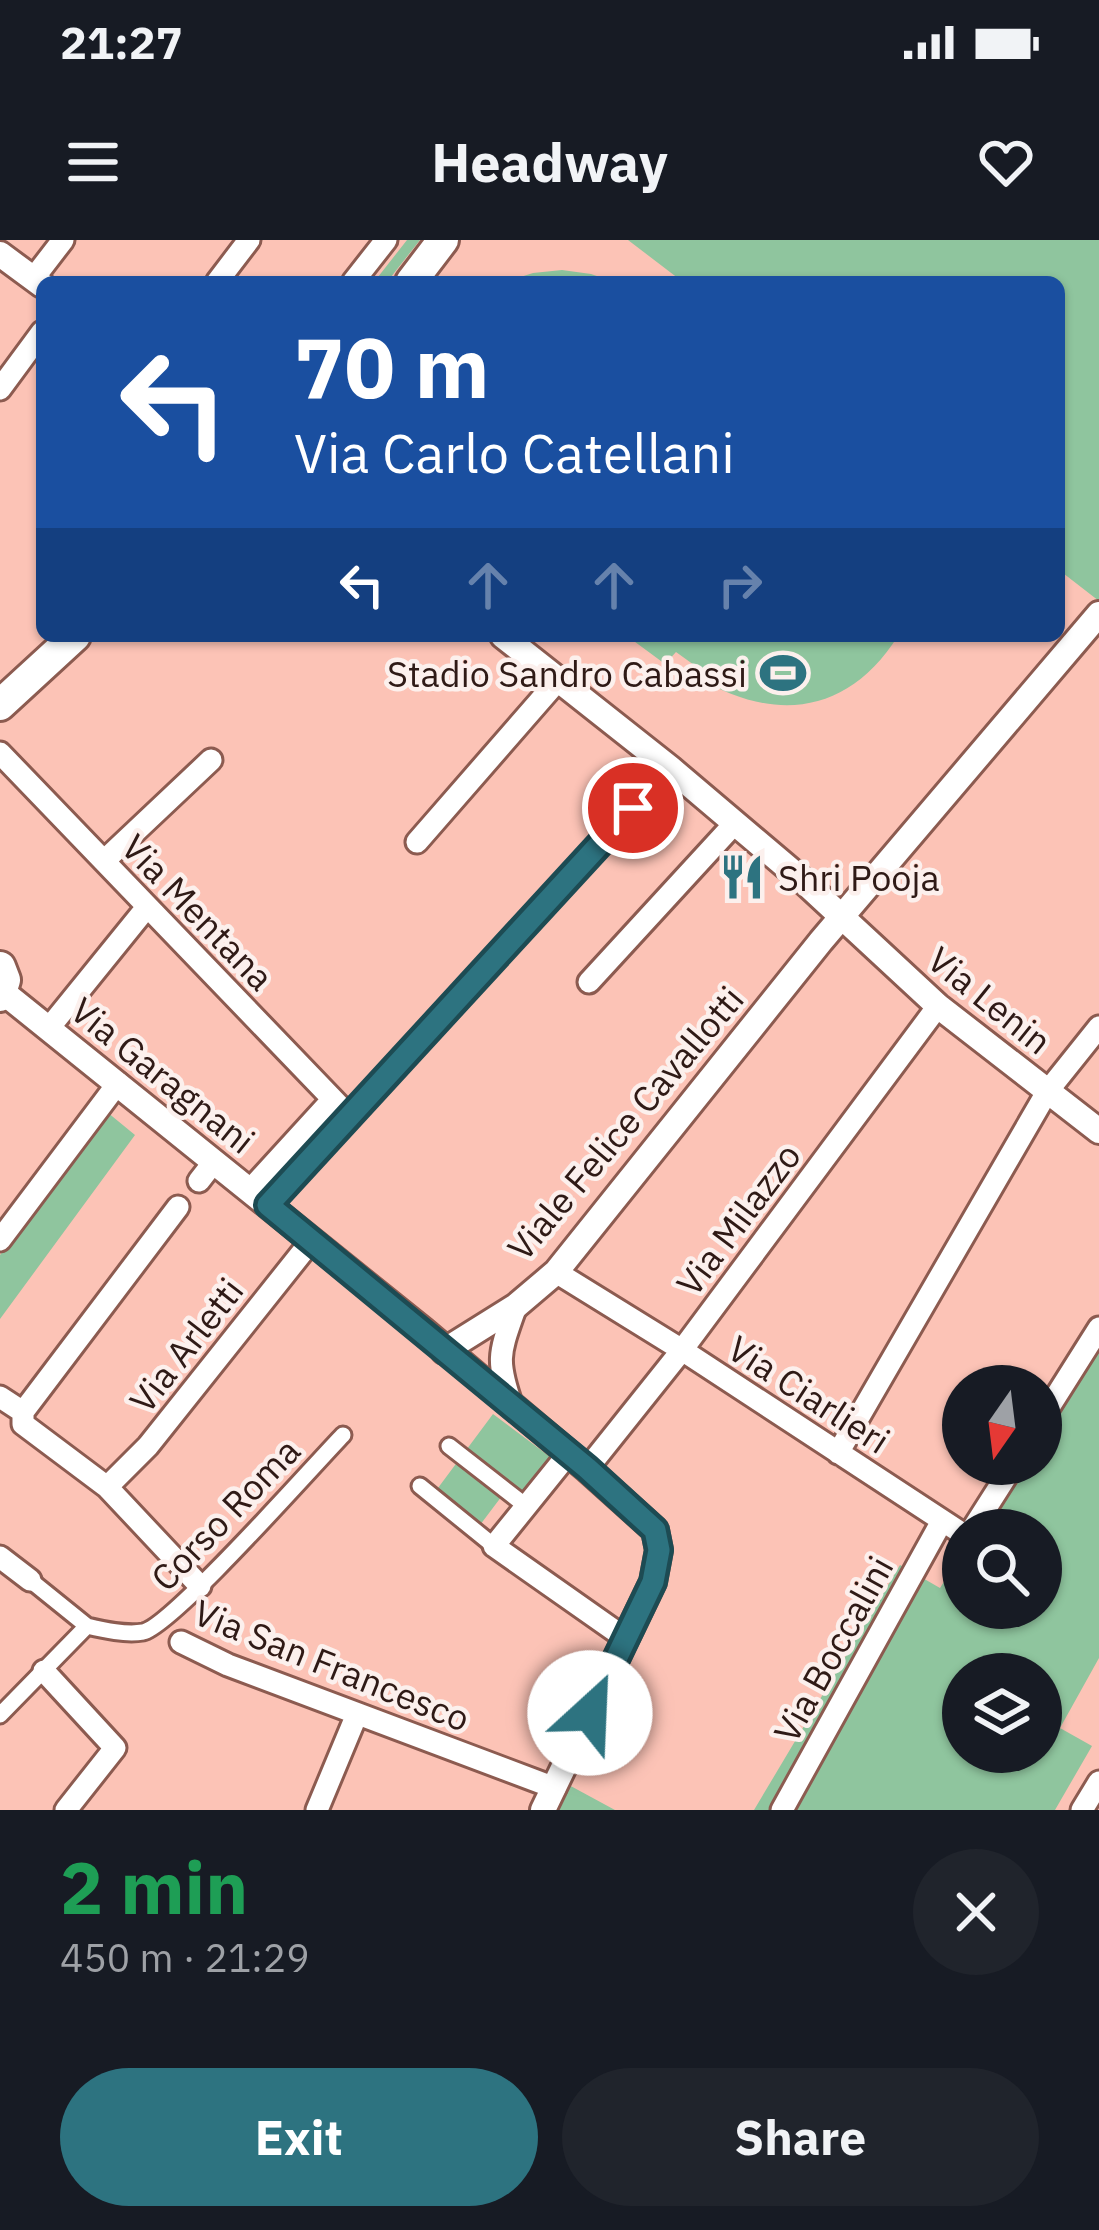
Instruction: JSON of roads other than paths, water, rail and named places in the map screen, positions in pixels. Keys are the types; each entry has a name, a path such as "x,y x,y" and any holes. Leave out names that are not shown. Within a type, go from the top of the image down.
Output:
{"main road":[{"path":"416,276 443,240"},
{"path":"0,705 68,642"}],"street":[{"path":"42,276 63,240"},
{"path":"222,276 249,240"},
{"path":"358,276 386,240"},
{"path":"0,254 36,281"},
{"path":"0,389 36,340"},
{"name":"Viale Felice Cavallotti","path":"445,1351 516,1306 556,1272 842,918 1099,614"},
{"name":"Via Lenin","path":"511,642 670,768 938,1006 1099,1131"},
{"path":"417,842 559,680"},
{"name":"Via Mentana","path":"0,753 341,1108"},
{"path":"104,861 211,760"},
{"path":"258,1198 670,768"},
{"path":"589,982 735,824"},
{"path":"49,1028 147,907"},
{"name":"Via Garagnani","path":"1,985 118,1083 206,1172 258,1198 312,1240 655,1530 659,1550 653,1582 549,1799"},
{"name":"Via Milazzo","path":"494,1546 526,1506 578,1461 682,1349 938,1006"},
{"path":"838,1454 1047,1092 1099,1027"},
{"path":"0,1240 118,1083"},
{"path":"178,1208 22,1412 22,1424 107,1486 200,1586"},
{"name":"Via Arletti","path":"107,1486 148,1447 312,1240"},
{"name":"Via Ciarlieri","path":"556,1272 942,1521"},
{"path":"512,1406 499,1371 502,1344 516,1306"},
{"path":"1062,1387 1099,1328"},
{"path":"0,1397 22,1412"},
{"name":"Corso Roma","path":"150,1629 183,1604 344,1435"},
{"path":"449,1446 526,1506"},
{"path":"420,1486 494,1546 625,1638"},
{"name":"Via Boccalini","path":"782,1810 942,1521"},
{"path":"0,1557 87,1626 0,1714"},
{"name":"Via San Francesco","path":"87,1626 150,1629 549,1799"},
{"path":"44,1671 115,1748 66,1810"},
{"path":"317,1810 357,1714"},
{"path":"1082,1810 1099,1782"}],"place":[{"name":"Stadio Sandro Cabassi","path":"783,673"},
{"name":"Shri Pooja","path":"742,877"}]}
